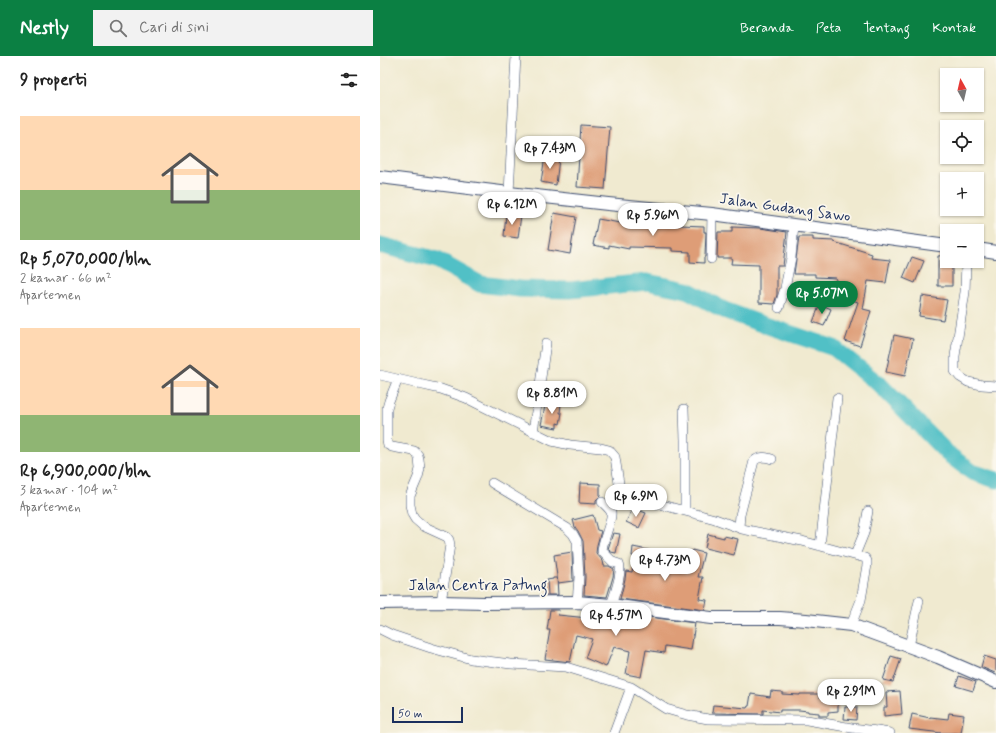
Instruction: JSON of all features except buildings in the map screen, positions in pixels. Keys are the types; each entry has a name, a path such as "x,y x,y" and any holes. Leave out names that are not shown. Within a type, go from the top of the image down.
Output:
{"street":[{"path":"509,193 516,56"},
{"name":"Jalan Gudang Sawo","path":"380,177 509,193 712,214 940,245"},
{"path":"711,259 712,214"},
{"path":"779,308 791,258 794,225"},
{"path":"984,251 996,252"},
{"path":"966,268 964,300 955,356 956,370 960,377 968,382 996,386"},
{"path":"533,432 546,343"},
{"path":"380,375 441,389 466,398 552,441 609,450 615,457 620,490 636,498 685,510 742,529 820,546 865,558 867,565 861,600 851,625"},
{"path":"398,379 387,408 387,440 388,445 392,447 414,451 418,455 420,469 410,496 412,514 423,526 447,537 449,540 450,545 441,602"},
{"path":"820,546 837,398"},
{"path":"684,408 685,510"},
{"path":"738,527 754,461 760,457 772,459"},
{"path":"492,483 567,528 573,534 577,541 578,557 579,577 577,602"},
{"path":"602,502 609,509 612,517 602,551 613,562 619,564 621,567 612,605"},
{"path":"855,555 864,532 868,512"},
{"path":"910,646 920,601"},
{"name":"Jalan Centra Patung","path":"380,603 577,602 711,618 786,619 851,625 938,657 996,682"},
{"path":"380,629 392,635 431,648 471,659 511,664 566,667 631,687 666,709 687,716 708,719 808,720 889,733"},
{"path":"614,733 631,687"}],"waterway":[{"path":"380,245 437,260 480,284 520,289 570,290 647,282 687,290 724,310 834,348 880,385 948,454 972,472 996,480"}]}
